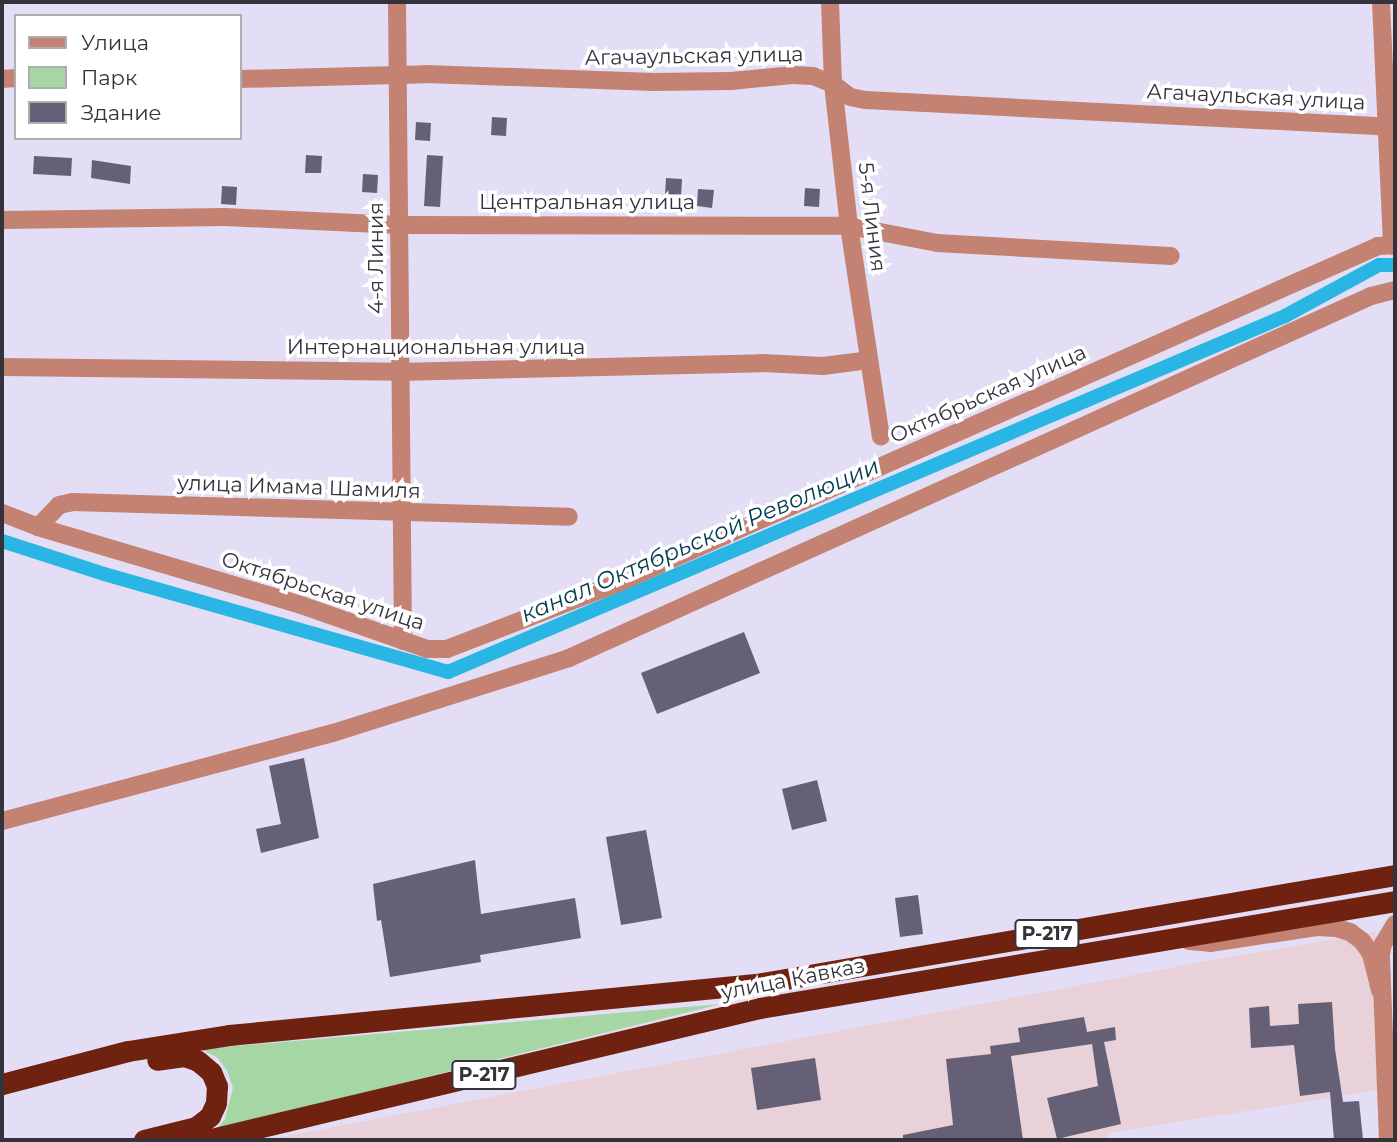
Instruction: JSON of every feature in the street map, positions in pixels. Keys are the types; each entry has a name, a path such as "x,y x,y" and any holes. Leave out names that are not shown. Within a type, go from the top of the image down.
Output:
{"highway":[{"name":"улица Кавказ","path":"3,1083 128,1051 229,1035 756,984 1395,874"},
{"name":"улица Кавказ","path":"207,1140 760,1008 1395,901"},
{"path":"3,1083 184,1056 198,1061 211,1072 217,1086 216,1103 210,1116 196,1127 144,1140"}],"street":[{"name":"4-я Линия","path":"397,2 403,641"},
{"name":"5-я Линия","path":"830,2 833,84 849,226 881,437"},
{"path":"1381,2 1390,127 1394,246"},
{"name":"Агачаульская улица","path":"242,79 398,75 731,82 793,75 813,76 833,84 850,97 866,100 1390,127"},
{"name":"Центральная улица","path":"2,220 225,217 400,225 849,226 937,243 1171,256"},
{"name":"Октябрьская улица","path":"2,513 38,527 301,605 427,649 447,649 618,583 1378,246 1394,246"},
{"path":"2,821 333,733 569,658 1346,307 1371,296 1395,290"},
{"name":"Интернациональная улица","path":"2,367 399,372 762,363 823,366 869,360"},
{"name":"улица Имама Шамиля","path":"38,527 59,505 73,502 400,514 569,517"},
{"path":"1390,1132 1380,991 1383,944 1395,925"},
{"path":"1175,938 1210,943 1317,927 1336,928 1350,932 1362,941 1371,954 1380,991"}],"shaded area":[{"path":"1376,932 1386,1089 1108,1133 1109,1140 265,1140 1223,958"}],"green space":[{"path":"721,1004 217,1129 225,1119 233,1088 227,1071 218,1058 201,1049"}],"building":[{"path":"492,117 507,118 506,136 491,135"},
{"path":"416,122 431,123 430,141 415,140"},
{"path":"306,155 322,156 321,173 305,173"},
{"path":"427,155 443,156 440,207 424,206"},
{"path":"34,156 72,158 71,176 33,174"},
{"path":"92,160 131,166 130,184 91,178"},
{"path":"363,174 378,175 377,193 362,192"},
{"path":"666,178 682,179 681,197 665,196"},
{"path":"222,186 237,187 236,205 221,204"},
{"path":"805,188 820,189 819,207 804,206"},
{"path":"698,189 714,190 712,208 697,206"},
{"path":"744,632 760,673 657,714 641,673"},
{"path":"304,758 319,838 261,853 256,829 281,824 269,766"},
{"path":"817,780 827,821 792,830 782,789"},
{"path":"646,830 662,918 621,925 606,837"},
{"path":"475,860 481,914 575,898 581,938 480,955 481,962 390,977 381,920 377,921 373,884"},
{"path":"918,895 923,934 900,937 895,898"},
{"path":"1332,1002 1335,1049 1343,1102 1359,1101 1363,1139 1334,1140 1330,1092 1300,1096 1294,1045 1251,1048 1249,1008 1269,1006 1270,1026 1299,1024 1298,1004"},
{"path":"1084,1017 1087,1032 1115,1027 1116,1040 1104,1042 1121,1124 1057,1139 1047,1098 1098,1086 1092,1044 1011,1056 1023,1140 903,1140 903,1135 953,1125 946,1059 991,1054 990,1046 1020,1042 1018,1028"},
{"path":"815,1058 821,1100 757,1110 751,1068"}],"waterway":[{"name":"канал Октябрьской Революции","path":"2,541 104,574 448,672 1285,316 1379,265 1395,265"}]}
